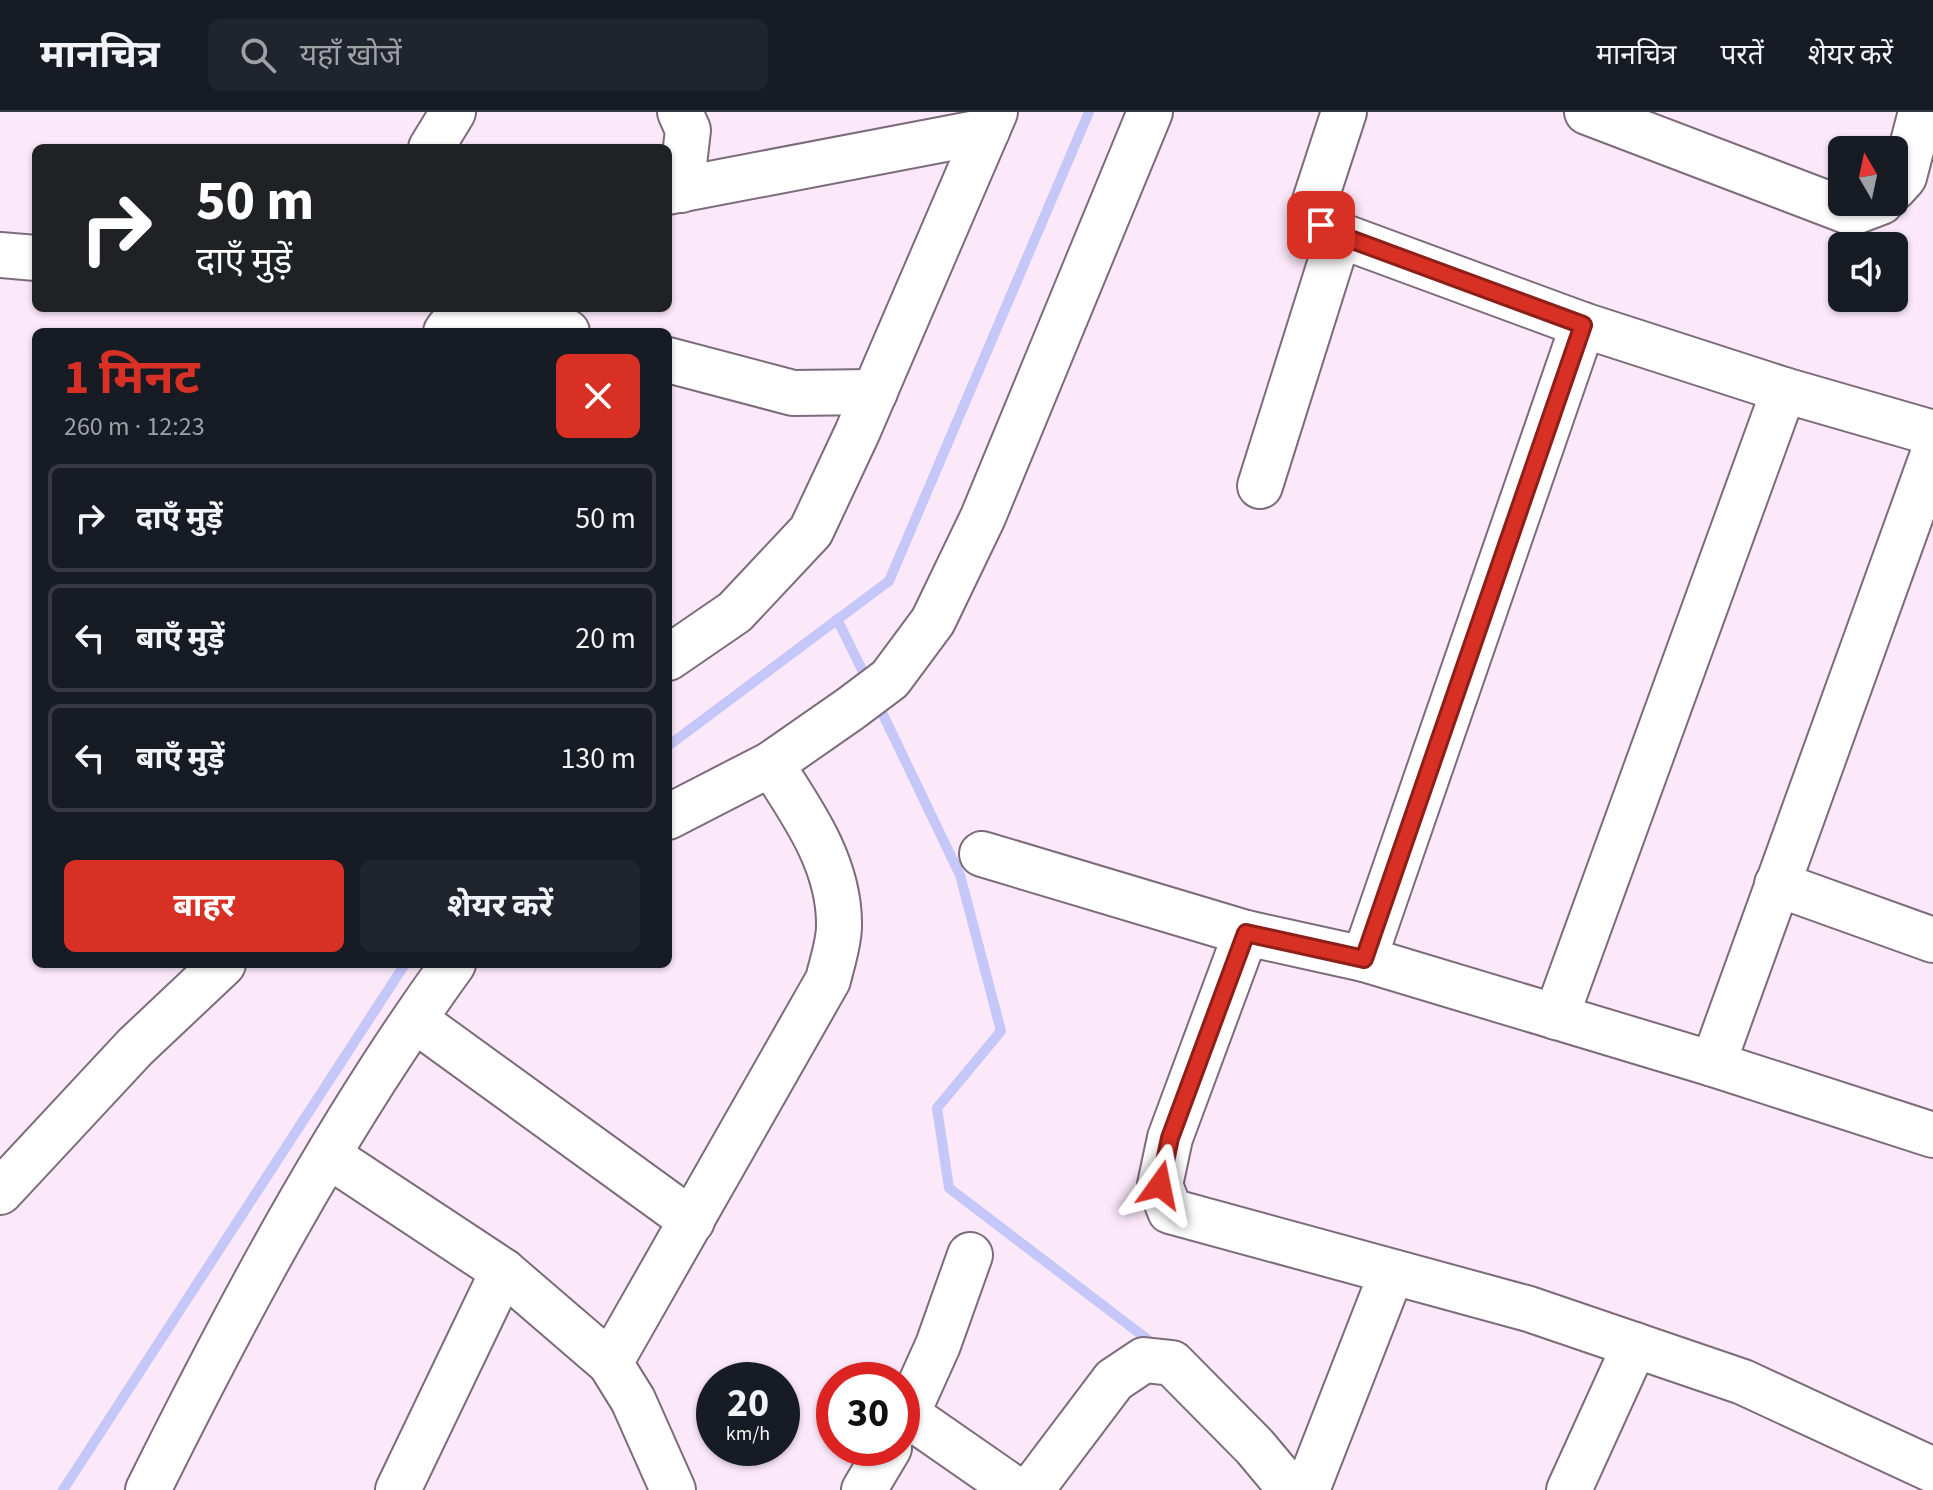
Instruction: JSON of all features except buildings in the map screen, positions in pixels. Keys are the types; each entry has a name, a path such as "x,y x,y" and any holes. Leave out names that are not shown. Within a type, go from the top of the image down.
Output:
{"street":[{"path":"433,144 453,112"},
{"path":"680,112 688,130 674,191 991,122"},
{"path":"672,815 771,764 850,709 890,679 933,621 983,517 1150,112"},
{"path":"1344,112 1312,210 1321,225 1339,235 1583,325 1784,390 1933,433"},
{"path":"1587,112 1828,204"},
{"path":"1908,162 1921,112"},
{"path":"672,655 735,612 811,531 875,392 991,122"},
{"path":"1260,486 1339,235"},
{"path":"0,255 32,258"},
{"path":"496,312 553,328"},
{"path":"1364,959 1583,325"},
{"path":"672,361 793,393 875,392"},
{"path":"1556,1017 1784,390"},
{"path":"1713,1064 1933,454"},
{"path":"610,1363 828,980 840,929 836,891 812,827 771,764"},
{"path":"982,854 1246,933 1364,959 1713,1064 1933,1135"},
{"path":"1777,884 1933,940"},
{"path":"1246,933 1170,1138 1160,1185 1170,1211 1529,1309 1743,1382 1933,1470"},
{"path":"0,1192 135,1047 219,968"},
{"path":"148,1490 221,1342 363,1096 450,968"},
{"path":"415,1020 692,1221"},
{"path":"329,1156 503,1271 610,1363 633,1400 673,1490"},
{"path":"920,1380 970,1255"},
{"path":"398,1490 503,1271"},
{"path":"1307,1490 1392,1272"},
{"path":"1569,1490 1635,1345"},
{"path":"1031,1490 1114,1380 1144,1360 1172,1363 1255,1447 1291,1490"},
{"path":"920,1440 1016,1490"},
{"path":"864,1490 878,1466"}],"waterway":[{"path":"672,743 889,581 1089,112"},
{"path":"837,619 868,682"},
{"path":"876,700 960,875 1001,1031 937,1108 949,1188 1147,1339"},
{"path":"63,1490 402,968"}],"route":[{"path":"1160,1185 1170,1138 1246,933 1364,959 1583,325 1339,235 1321,225"}]}
